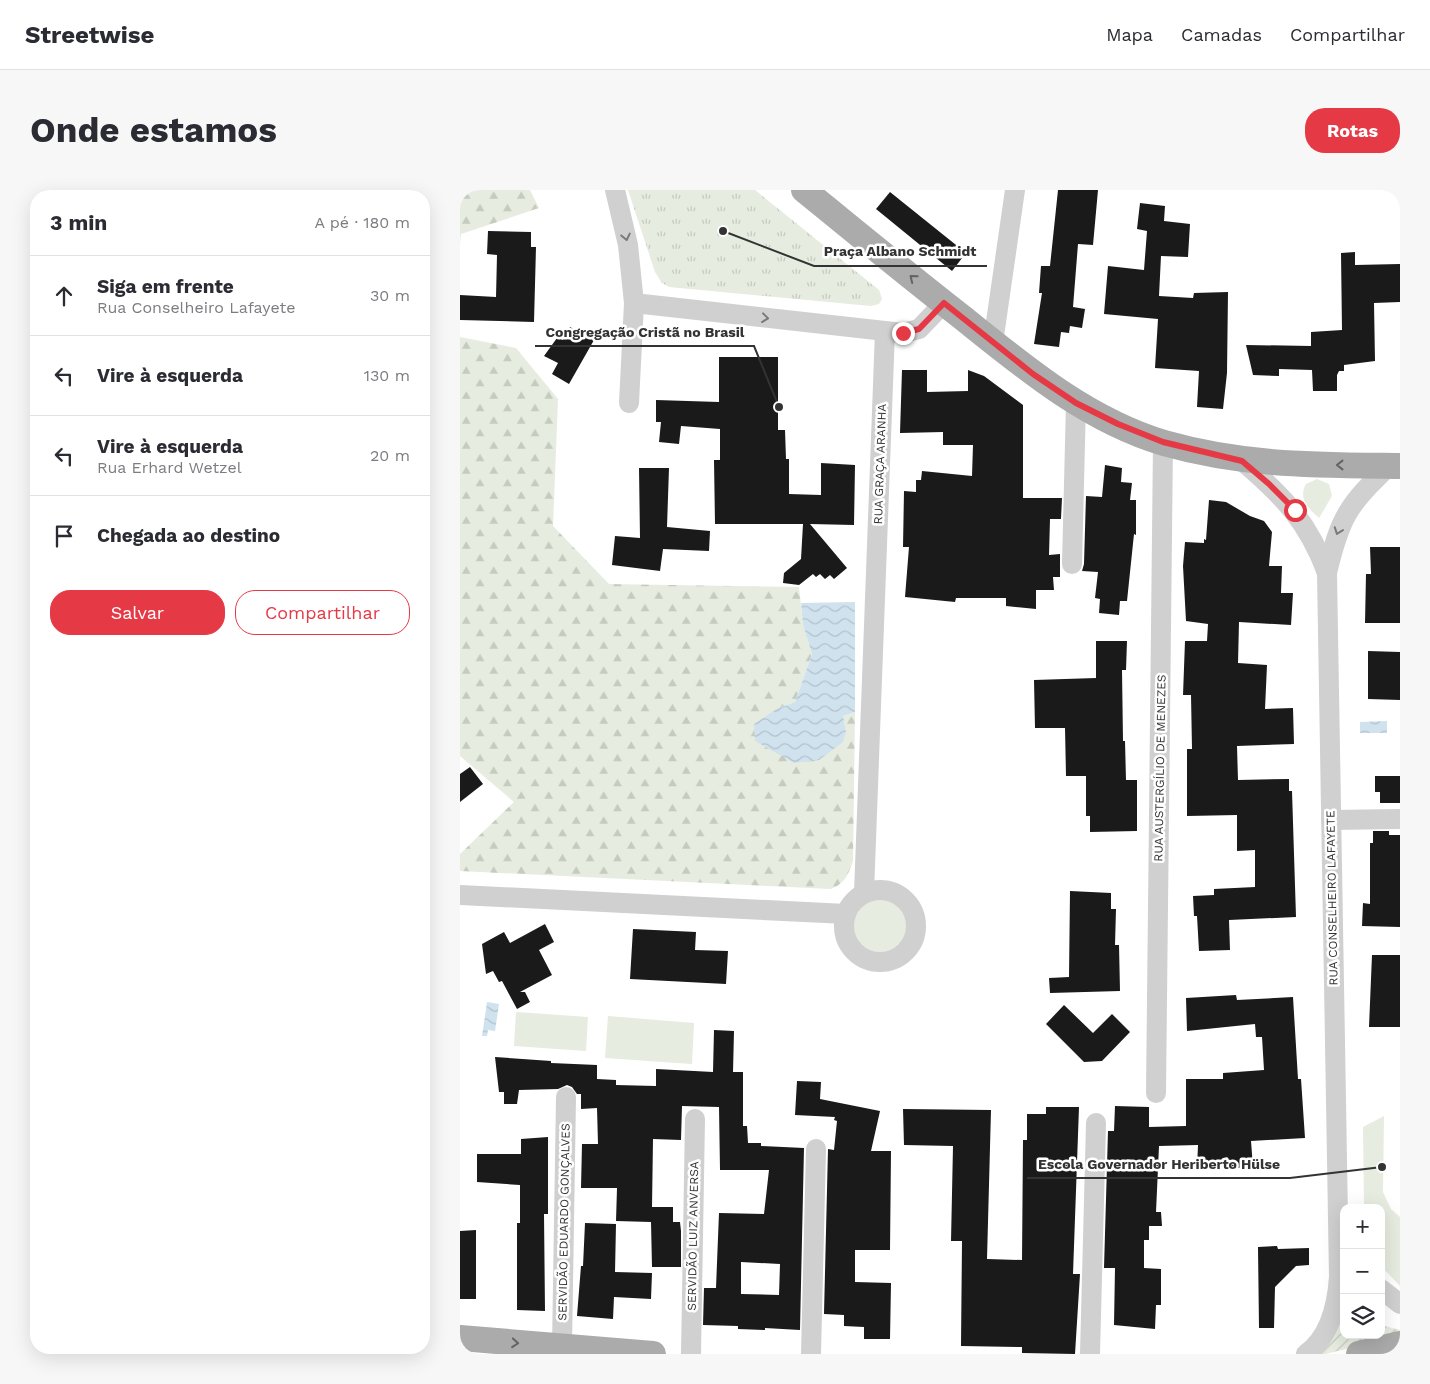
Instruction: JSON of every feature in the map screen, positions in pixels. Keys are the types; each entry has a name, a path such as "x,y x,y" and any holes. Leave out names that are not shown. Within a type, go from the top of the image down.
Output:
{"main road":[{"path":"804,190 1033,374 1076,403 1118,424 1163,442 1242,461 1296,465 1394,466"},
{"path":"462,1340 653,1354"},
{"path":"1359,1354 1400,1344"}],"street":[{"path":"615,190 628,245 634,302 630,403"},
{"path":"993,343 1015,190"},
{"path":"634,302 903,333 919,329 944,303"},
{"name":"RUA GRAÇA ARANHA","path":"864,893 885,331"},
{"path":"1072,564 1076,403"},
{"name":"RUA AUSTERGÍLIO DE MENEZES","path":"1156,1093 1163,442"},
{"name":"RUA CONSELHEIRO LAFAYETE","path":"1242,461 1295,510 1318,548 1327,573"},
{"name":"RUA CONSELHEIRO LAFAYETE","path":"1340,1204 1327,573 1339,526 1347,511 1394,466"},
{"path":"1331,820 1400,819"},
{"path":"876,890 888,891 900,896 909,904 914,915 916,927 913,939 907,950 897,957 886,961 873,961 862,956 846,938 844,926 846,914 850,905 864,893 876,890"},
{"path":"460,895 846,914"},
{"name":"SERVIDÃO EDUARDO GONÇALVES","path":"562,1347 566,1097"},
{"name":"SERVIDÃO LUIZ ANVERSA","path":"691,1354 695,1119"},
{"path":"1090,1354 1096,1123"},
{"path":"811,1354 816,1149"},
{"name":"RUA CONSELHEIRO LAFAYETE","path":"1306,1354 1326,1330 1335,1310 1340,1249"},
{"path":"1385,1292 1400,1304"}],"green space":[{"path":"460,190 530,190 539,208 461,234 460,245"},
{"path":"628,190 755,190 879,290 882,299 879,304 871,306 669,287 662,283 655,272"},
{"path":"460,337 516,348 558,399 553,526 609,584 799,587 803,625 812,654 795,702 778,708 846,731 843,716 855,712 853,861 848,874 840,884 831,889 460,871 460,854 514,802 460,756"},
{"path":"1317,479 1329,484 1332,496 1319,518 1308,507 1303,494 1306,484"},
{"path":"874,896 886,896 897,901 905,909 910,920 908,938 897,951 886,956 874,956 863,951 855,943 850,932 850,920 855,909 863,901"},
{"path":"516,1012 588,1017 586,1051 514,1046"},
{"path":"608,1016 694,1023 692,1064 605,1058"},
{"path":"1384,1116 1383,1192 1391,1209 1400,1217 1400,1286 1385,1270 1385,1204 1364,1204 1363,1127"},
{"path":"1340,1316 1340,1339 1384,1339 1326,1354 1318,1354"},
{"path":"1385,1326 1400,1330 1400,1335 1385,1339"}],"water":[{"path":"855,602 855,712 843,716 846,731 843,742 819,760 794,763 755,741 754,724 778,708 795,702 812,654 803,625 801,603"},
{"path":"1387,721 1387,733 1360,733 1360,722"},
{"path":"487,1002 499,1004 495,1031 488,1030 487,1036 482,1036"}],"building":[{"path":"1058,190 1098,190 1093,245 1078,244 1073,307 1085,309 1082,328 1070,326 1069,333 1061,332 1059,347 1034,344 1042,293 1039,293 1041,266 1050,266"},
{"path":"890,192 966,253 952,271 876,209"},
{"path":"1140,203 1165,206 1164,221 1190,224 1188,257 1161,256 1159,296 1193,298 1194,293 1228,292 1227,373 1223,409 1197,407 1199,371 1155,368 1158,319 1104,314 1108,266 1144,270 1147,231 1137,229"},
{"path":"488,231 531,232 531,247 536,247 534,322 460,320 460,295 496,297 497,255 487,254"},
{"path":"1355,252 1355,265 1400,264 1400,302 1374,303 1375,361 1344,365 1344,371 1339,371 1337,375 1337,391 1313,391 1312,370 1279,369 1279,376 1253,375 1246,345 1311,346 1311,332 1342,330 1341,253"},
{"path":"570,327 594,340 569,384 552,374 558,363 544,356 557,338 563,340"},
{"path":"719,357 778,357 778,430 785,430 786,459 789,459 789,494 821,495 821,463 855,465 854,525 810,524 847,568 834,579 830,575 825,579 820,574 816,577 813,574 799,585 783,583 784,573 801,559 803,524 715,524 714,460 720,460 720,429 681,426 679,444 659,442 661,422 656,422 656,400 719,402"},
{"path":"902,370 927,370 927,392 968,391 968,370 984,376 1023,405 1023,498 1062,498 1061,519 1050,519 1049,555 1060,554 1060,577 1053,577 1054,590 1036,590 1036,609 1006,606 1006,598 956,598 955,602 905,597 909,547 903,547 904,491 916,492 916,480 921,480 922,471 972,476 973,445 943,445 943,432 900,433"},
{"path":"1105,465 1122,468 1121,482 1132,483 1130,500 1136,500 1136,535 1134,534 1127,601 1120,601 1119,615 1099,613 1100,599 1095,598 1098,572 1082,571 1084,564 1086,496 1102,497"},
{"path":"639,468 669,468 667,527 710,531 709,551 663,549 660,571 612,565 615,536 640,538"},
{"path":"1209,500 1226,502 1250,516 1264,521 1272,532 1269,566 1282,566 1281,593 1293,593 1291,625 1239,622 1238,663 1267,665 1265,709 1293,708 1294,744 1237,746 1238,780 1289,779 1289,791 1292,791 1296,917 1229,920 1230,950 1199,951 1197,916 1194,916 1193,896 1214,895 1214,889 1255,887 1255,850 1237,851 1237,815 1187,816 1187,749 1192,749 1191,695 1183,695 1185,641 1207,641 1208,624 1186,621 1183,566 1185,542 1204,543 1204,539 1206,540"},
{"path":"1370,547 1400,547 1400,623 1365,623 1366,574 1371,574"},
{"path":"1096,641 1127,641 1126,670 1122,670 1123,741 1125,741 1126,780 1137,780 1137,831 1090,832 1090,816 1086,816 1086,776 1066,776 1065,728 1035,728 1034,680 1096,678"},
{"path":"1368,651 1400,652 1400,700 1368,699"},
{"path":"470,767 483,784 460,802 460,774"},
{"path":"1375,776 1400,776 1400,803 1380,803 1380,792 1375,792"},
{"path":"1373,831 1389,831 1389,835 1400,835 1400,927 1362,926 1363,903 1370,904 1370,843 1373,843"},
{"path":"1070,891 1111,893 1111,909 1116,909 1115,945 1119,945 1120,991 1050,993 1049,978 1069,977"},
{"path":"545,924 554,942 539,950 552,975 520,992 525,992 530,1002 517,1009 502,981 499,982 493,971 486,974 482,944 504,932 510,943"},
{"path":"633,929 696,932 695,950 728,951 726,984 630,979"},
{"path":"1372,955 1400,955 1400,1027 1369,1027"},
{"path":"1236,995 1237,1000 1293,997 1298,1079 1301,1079 1305,1138 1251,1141 1253,1167 1221,1169 1197,1168 1198,1145 1159,1146 1156,1212 1161,1212 1162,1226 1149,1226 1149,1240 1144,1240 1144,1268 1161,1269 1161,1305 1156,1305 1155,1329 1114,1325 1115,1268 1104,1268 1108,1131 1114,1131 1115,1106 1149,1107 1149,1127 1186,1126 1186,1079 1223,1079 1223,1073 1264,1070 1262,1037 1256,1037 1255,1024 1187,1031 1186,998"},
{"path":"1064,1005 1093,1033 1112,1014 1130,1032 1102,1061 1084,1062 1046,1024"},
{"path":"714,1030 734,1031 733,1072 743,1072 743,1126 747,1126 748,1143 761,1143 761,1146 804,1148 800,1330 738,1329 738,1326 703,1325 704,1288 716,1288 719,1213 764,1214 769,1170 720,1170 719,1107 682,1106 681,1140 653,1139 652,1207 673,1207 673,1222 680,1222 681,1267 652,1267 651,1222 616,1221 617,1188 581,1188 582,1144 598,1144 597,1108 581,1109 581,1094 577,1094 572,1087 567,1085 558,1089 519,1090 517,1104 504,1104 504,1092 499,1092 495,1057 551,1061 551,1063 597,1065 597,1079 616,1080 616,1085 656,1086 656,1069 713,1072","holes":["741,1262 780,1264 779,1295 741,1294"]},
{"path":"797,1081 821,1082 820,1099 880,1111 871,1151 891,1151 890,1250 855,1250 855,1282 891,1283 890,1339 864,1339 864,1327 844,1326 844,1315 824,1314 828,1149 834,1150 837,1121 834,1120 835,1117 795,1115"},
{"path":"1046,1107 1079,1107 1073,1274 1080,1274 1075,1354 1022,1353 1022,1347 961,1346 962,1241 951,1241 953,1146 904,1145 903,1109 991,1110 987,1259 1022,1260 1023,1140 1027,1140 1027,1114 1046,1114"},
{"path":"548,1137 548,1214 544,1214 545,1311 517,1310 517,1223 520,1223 520,1185 477,1182 477,1154 521,1154 521,1139"},
{"path":"585,1223 616,1224 615,1272 652,1273 651,1299 614,1297 613,1319 577,1316 581,1266 583,1266"},
{"path":"476,1230 476,1299 460,1299 460,1231"},
{"path":"1277,1246 1278,1249 1309,1248 1309,1265 1296,1266 1275,1287 1274,1328 1259,1328 1258,1247"}],"place":[{"name":"Praça Albano Schmidt","path":"723,231"},
{"name":"Congregação Cristã no Brasil","path":"779,407"},
{"name":"Escola Governador Heriberto Hülse","path":"1382,1167"}],"route":[{"path":"903,333 919,329 932,318 944,303 1033,374 1076,403 1118,424 1163,442 1242,461 1295,510"}]}
